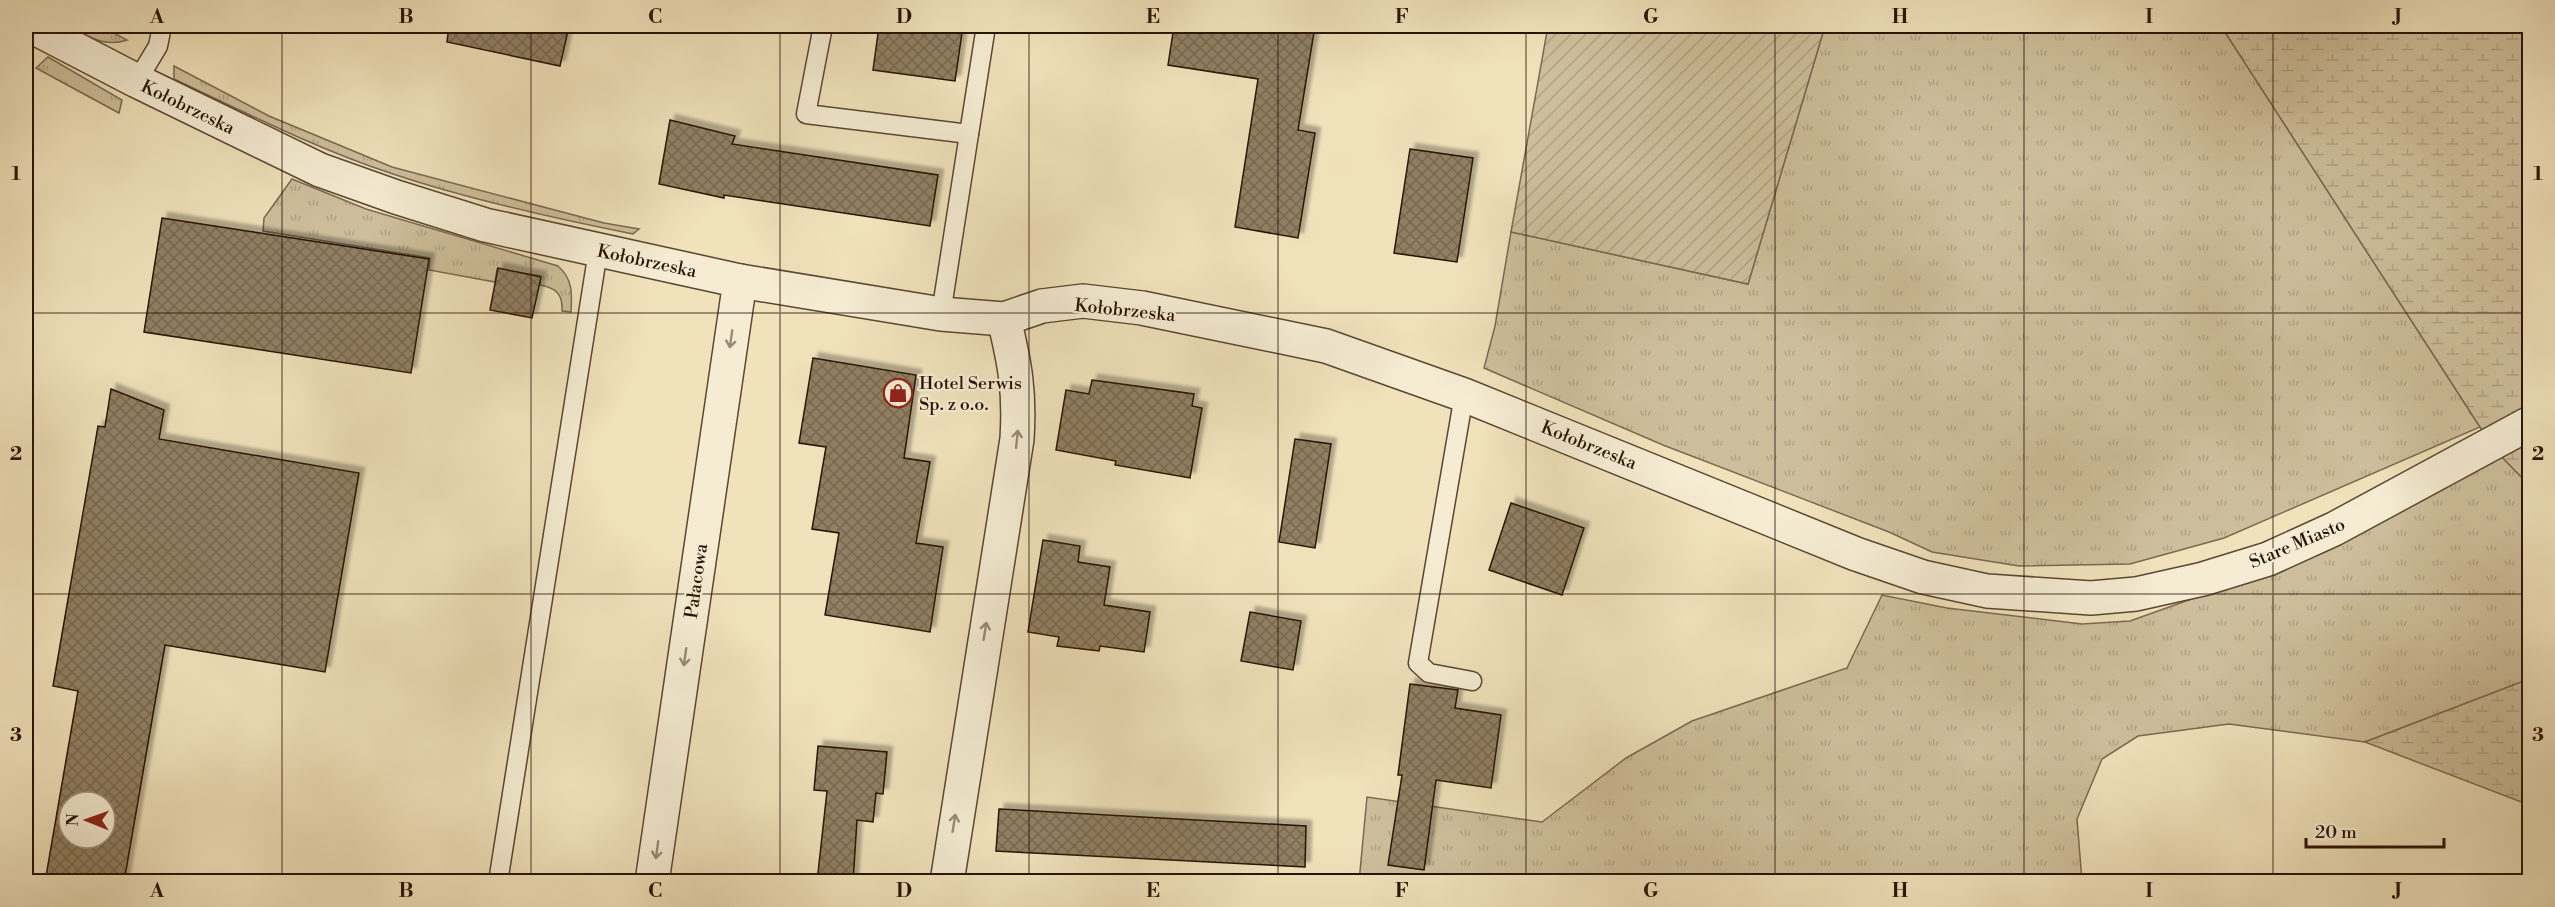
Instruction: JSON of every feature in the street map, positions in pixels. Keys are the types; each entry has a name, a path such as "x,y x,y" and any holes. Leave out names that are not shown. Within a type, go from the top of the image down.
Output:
{"street":[{"name":"Kołobrzeska","path":"31,26 137,81 320,170 396,198 485,225 740,281 941,314 1004,319 1042,306 1083,301 1142,308 1326,346 1464,395 1878,562 1923,578 1977,589 2045,597"},
{"name":"Pałacowa","path":"652,882 740,281"},
{"path":"946,882 1017,439 1020,398 1016,368 1004,319"},
{"name":"Stare Miasto","path":"2045,597 2091,598 2136,594 2203,579 2268,559 2334,529 2529,423"}],"lane":[{"path":"137,81 158,46 162,26"},
{"path":"823,26 806,114 969,134"},
{"path":"941,314 986,26"},
{"path":"498,882 598,251"},
{"path":"1464,395 1418,663 1429,673 1472,681"}],"green space":[{"path":"68,26 101,26 127,40 104,42"},
{"path":"1548,26 1825,26 1748,284 1511,232"},
{"path":"1825,26 2221,26 2480,427 2224,538 2130,564 2019,566 1932,552 1889,532 1663,445 1484,368 1495,326 1511,232 1748,284"},
{"path":"2221,26 2529,26 2529,485 2501,456 2480,427"},
{"path":"48,57 122,100 119,113 36,68"},
{"path":"174,66 269,116 392,167 604,223 639,229 633,234 512,208 452,192 365,164 282,130 174,79"},
{"path":"292,179 366,209 558,266 569,282 571,312 562,311 560,296 554,290 540,285 541,276 497,269 495,282 429,270 430,258 263,231 264,218"},
{"path":"2501,456 2529,485 2529,679 2365,742 2229,724 2138,736 2102,759 2077,819 2082,881 1359,882 1367,797 1542,822 1626,758 1692,721 1847,668 1882,595 1947,608 2082,624 2130,621 2253,577"},
{"path":"2529,679 2529,805 2365,742"}],"building":[{"path":"449,26 569,26 560,66 447,42"},
{"path":"879,26 963,26 955,81 873,70"},
{"path":"1174,26 1315,26 1298,130 1315,133 1298,238 1235,227 1258,79 1168,65"},
{"path":"670,120 735,136 732,144 938,175 930,226 724,195 724,198 659,184"},
{"path":"1410,149 1473,158 1457,262 1394,253"},
{"path":"162,218 429,259 411,373 144,332"},
{"path":"498,268 541,277 532,318 490,310"},
{"path":"813,358 916,375 904,458 930,462 916,543 943,547 930,632 825,615 839,533 812,529 826,447 799,443"},
{"path":"1092,380 1194,394 1192,406 1202,408 1190,478 1115,465 1116,461 1056,450 1066,390 1089,394"},
{"path":"111,389 164,410 159,439 359,473 325,672 165,645 124,882 45,882 57,813 57,850 117,850 117,790 61,790 78,691 53,686 98,426 105,427"},
{"path":"1295,439 1331,444 1315,548 1279,542"},
{"path":"1511,503 1584,528 1562,595 1489,570"},
{"path":"1043,540 1080,546 1078,562 1110,567 1104,605 1150,612 1144,652 1100,646 1099,651 1057,646 1059,637 1028,632"},
{"path":"1250,612 1301,621 1293,670 1241,661"},
{"path":"1410,684 1458,690 1455,708 1501,715 1491,788 1436,780 1424,870 1388,865 1402,775 1398,775"},
{"path":"818,746 887,752 883,794 876,793 873,822 857,820 853,882 817,882 827,791 814,790"},
{"path":"999,809 1306,826 1305,867 996,851"}],"place":[{"name":"Hotel Serwis Sp. z o.o.","path":"898,393"}]}
